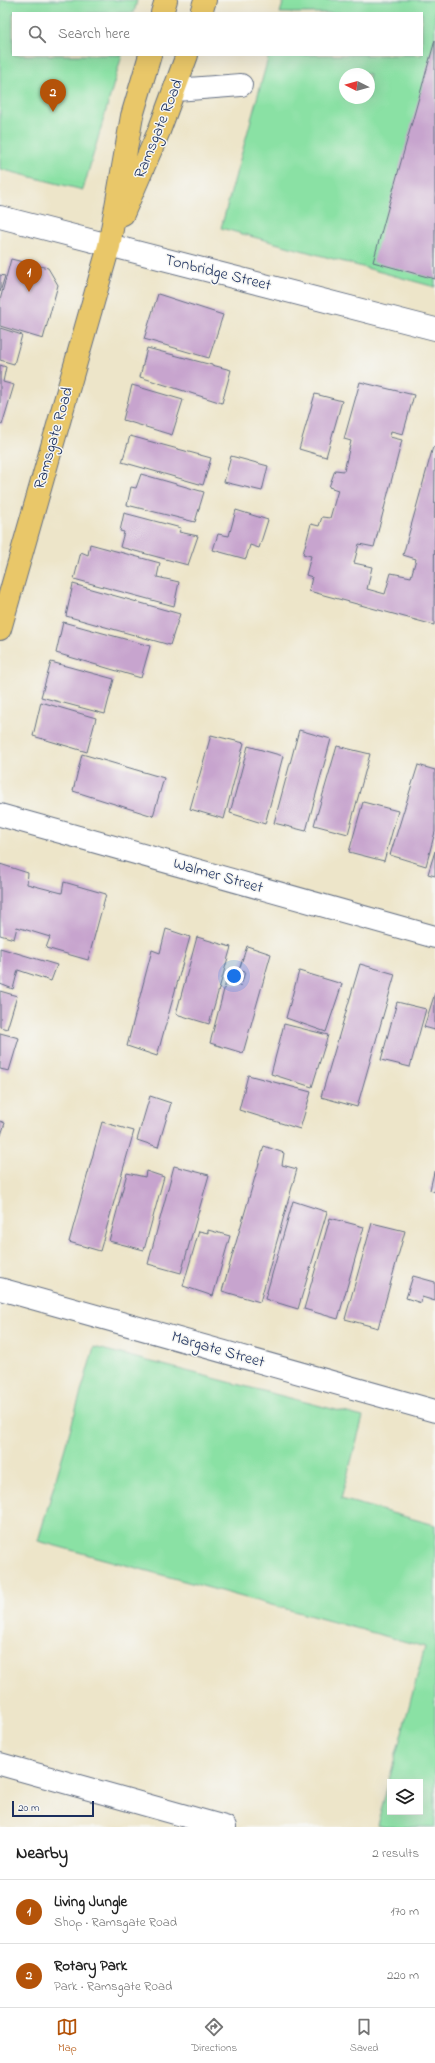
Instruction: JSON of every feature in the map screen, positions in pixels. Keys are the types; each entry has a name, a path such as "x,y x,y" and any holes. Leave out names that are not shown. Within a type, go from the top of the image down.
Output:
{"main road":[{"path":"162,12 166,0"},
{"path":"201,12 205,0"},
{"name":"Ramsgate Road","path":"0,629 109,246 132,116 150,56"},
{"name":"Ramsgate Road","path":"109,246 176,90 187,56"}],"street":[{"path":"176,90 241,85"},
{"name":"Tonbridge Street","path":"0,218 435,329"},
{"name":"Walmer Street","path":"0,815 435,937"},
{"name":"Margate Street","path":"0,1289 435,1411"},
{"path":"0,1764 225,1827"}],"green space":[{"path":"0,0 137,0 134,12 12,12 12,56 122,56 83,190 0,169"},
{"path":"284,0 435,0 435,287 221,228 269,56 423,56 423,12 280,12"},
{"path":"94,1347 363,1417 341,1499 435,1525 435,1827 384,1827 377,1825 387,1788 387,1815 423,1815 423,1779 389,1779 425,1647 38,1541"}],"building":[{"path":"435,40 435,279 373,262"},
{"path":"11,259 48,268 58,285 43,339 0,326 0,300"},
{"path":"0,275 5,276 0,292"},
{"path":"158,294 223,315 209,358 144,339"},
{"path":"0,328 22,335 14,364 0,360"},
{"path":"147,348 231,370 222,403 140,377"},
{"path":"0,365 6,367 3,382 14,385 2,425 0,424"},
{"path":"360,382 414,395 403,434 391,431 390,437 402,440 374,547 359,544 354,563 372,567 367,589 385,594 391,573 411,577 416,559 403,555 433,447 435,447 434,625 309,591 312,577 306,575 311,556 303,554 311,524 319,526 322,517 330,518 338,490 329,487 335,470 344,471 351,441 344,439"},
{"path":"132,385 183,400 172,435 123,420"},
{"path":"315,394 342,401 326,457 299,449"},
{"path":"130,436 211,458 203,485 122,462"},
{"path":"231,456 268,466 262,491 224,482"},
{"path":"141,474 204,492 195,522 127,505 131,487 136,488"},
{"path":"236,510 268,520 259,548 250,545 246,559 213,550 218,534 229,536"},
{"path":"124,513 181,528 179,532 198,536 188,565 120,547 124,532 120,531"},
{"path":"90,544 160,563 157,577 179,582 174,606 74,579 81,552 88,555"},
{"path":"73,584 180,614 170,645 66,616"},
{"path":"63,622 150,646 141,678 56,653"},
{"path":"51,662 114,679 105,714 41,697"},
{"path":"41,702 96,718 87,752 33,736"},
{"path":"299,730 331,739 306,831 274,823"},
{"path":"211,735 244,743 224,819 190,809"},
{"path":"248,746 283,756 265,824 230,813"},
{"path":"337,746 370,754 348,834 314,825"},
{"path":"82,754 164,778 153,816 73,791"},
{"path":"418,765 435,770 435,832 426,866 390,855"},
{"path":"363,802 398,811 384,861 349,852"},
{"path":"435,851 435,876 428,874"},
{"path":"0,864 28,873 27,884 62,893 64,882 106,894 88,960 46,948 50,937 17,927 14,939 0,935"},
{"path":"166,929 190,937 157,1056 127,1046 152,950 160,953"},
{"path":"197,937 231,947 209,1024 176,1014"},
{"path":"247,946 271,954 243,1053 210,1043 226,982 241,986 245,972 239,970"},
{"path":"0,948 57,965 51,981 18,970 13,989 0,984"},
{"path":"360,964 395,974 357,1107 321,1097"},
{"path":"299,971 342,984 326,1032 286,1018"},
{"path":"0,991 17,996 7,1029 0,1027"},
{"path":"435,993 435,1030 424,1027"},
{"path":"397,1002 426,1009 410,1067 381,1060"},
{"path":"284,1024 328,1035 312,1087 271,1074"},
{"path":"0,1033 19,1038 9,1071 0,1069"},
{"path":"248,1075 311,1092 300,1129 239,1110"},
{"path":"150,1096 171,1103 158,1147 137,1140"},
{"path":"0,1121 5,1123 0,1138"},
{"path":"102,1122 134,1131 100,1251 69,1242"},
{"path":"264,1146 284,1153 282,1165 297,1169 260,1302 222,1291"},
{"path":"174,1166 209,1175 181,1273 148,1264"},
{"path":"146,1171 164,1177 144,1250 109,1241 127,1173 145,1177"},
{"path":"435,1172 435,1192 430,1190"},
{"path":"293,1201 327,1212 298,1309 265,1299"},
{"path":"330,1218 364,1227 338,1319 304,1309"},
{"path":"372,1223 405,1231 378,1328 345,1319"},
{"path":"208,1230 230,1236 213,1296 183,1286 199,1231 208,1233"},
{"path":"413,1276 435,1282 435,1301 422,1297 421,1303 406,1298"}],"place":[{"name":"Rotary Park","path":"53,112"},
{"name":"Living Jungle","path":"29,292"}]}
